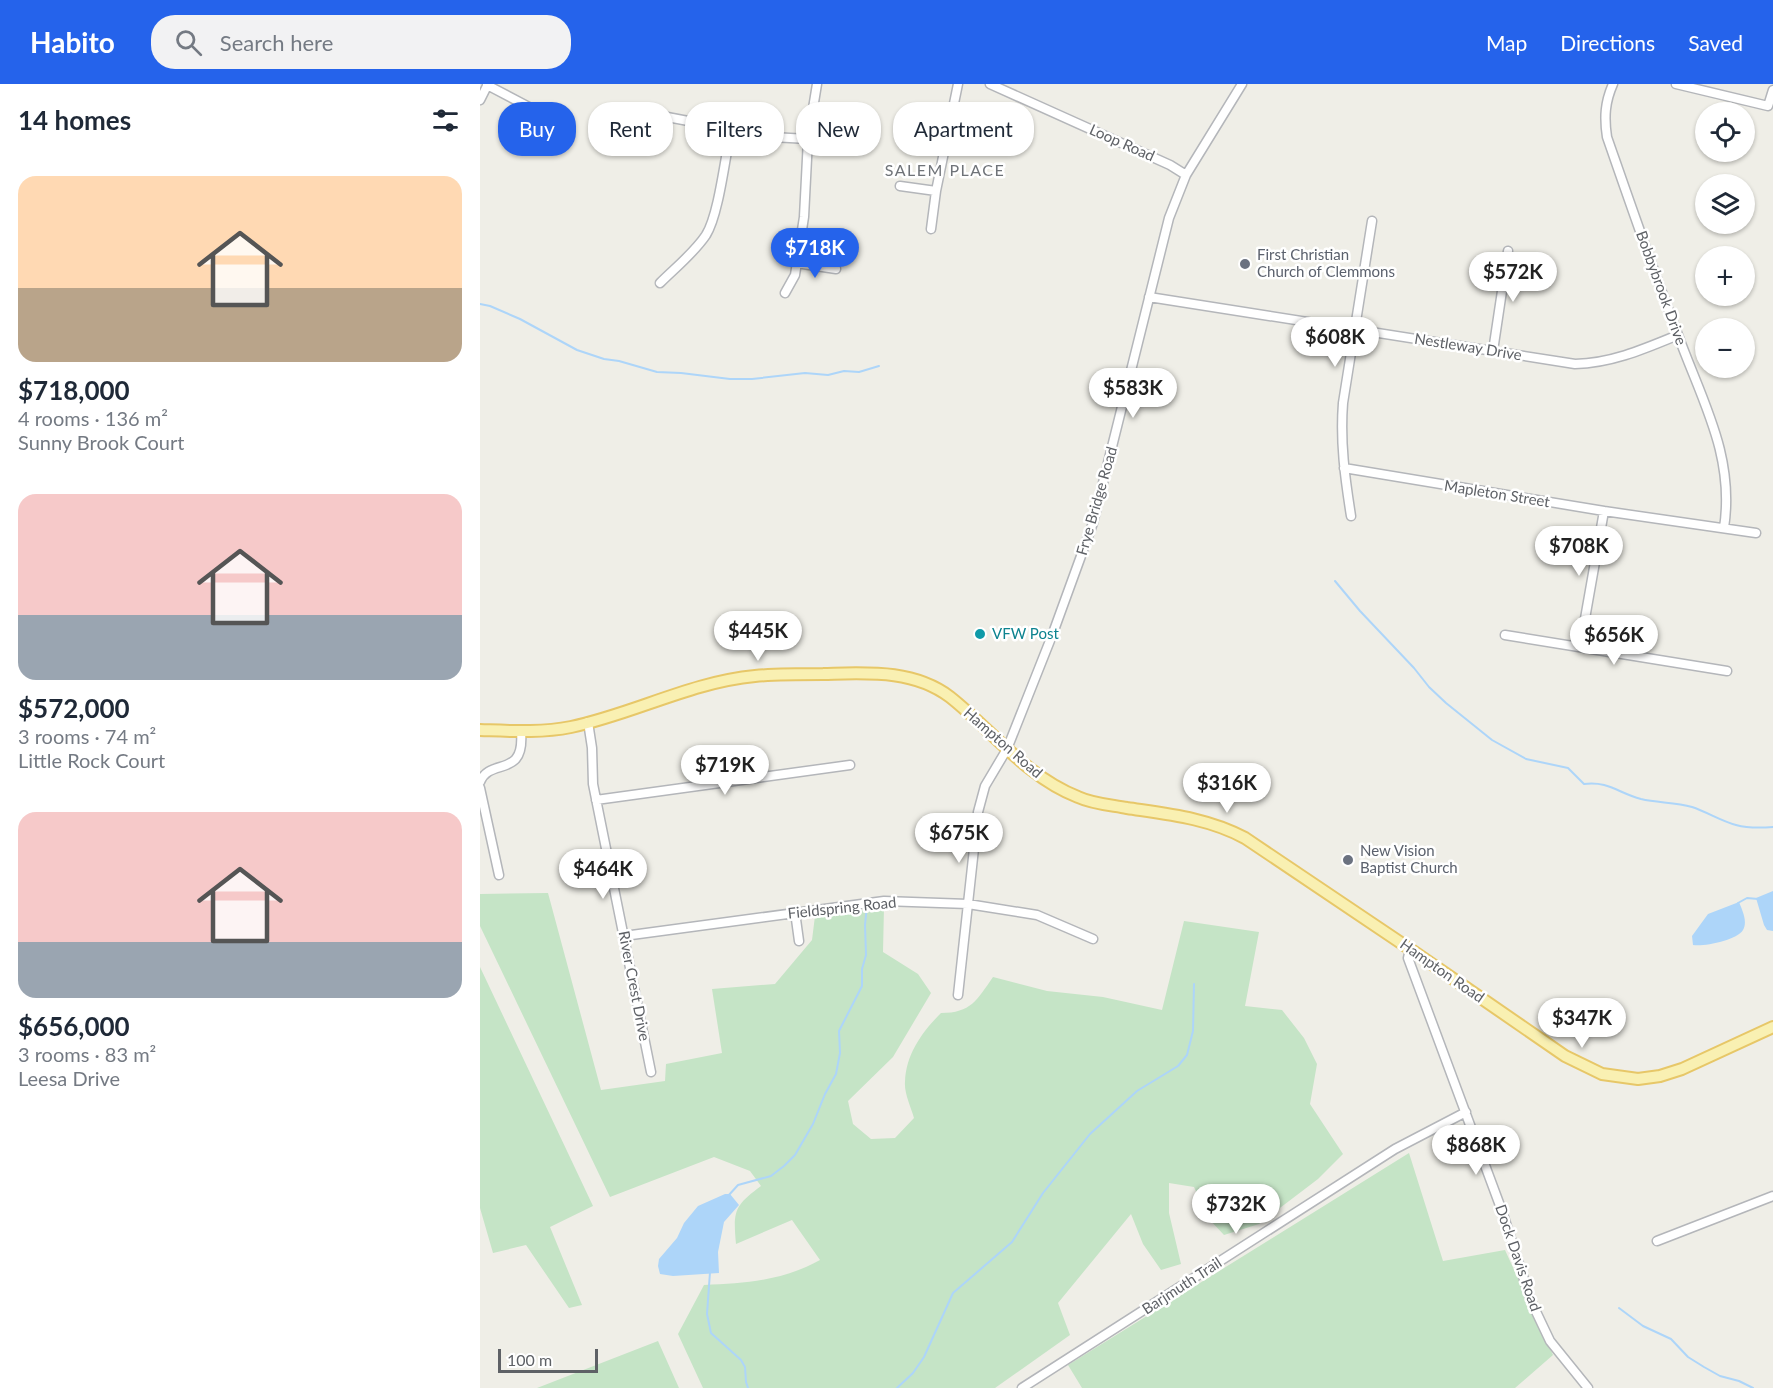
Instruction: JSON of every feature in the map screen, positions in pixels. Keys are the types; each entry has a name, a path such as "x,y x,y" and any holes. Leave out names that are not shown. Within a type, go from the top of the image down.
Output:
{"main road":[{"name":"Hampton Road","path":"480,730 521,732 588,723 702,686 738,679 778,675 886,674 911,678 942,692 963,708 1007,750 1060,789 1097,803 1192,818 1232,831 1274,856 1565,1056 1602,1074 1638,1079 1660,1076 1682,1069 1773,1028"}],"street":[{"path":"814,102 817,84"},
{"path":"953,102 957,84"},
{"name":"Loop Road","path":"990,84 1170,165 1186,175"},
{"name":"Frye Bridge Road","path":"958,995 978,812 985,786 1007,750 1093,523 1169,218 1186,175 1242,84"},
{"name":"Bobbybrook Drive","path":"1612,84 1605,104 1605,124 1608,137 1678,335 1708,410 1724,464 1727,507 1724,528"},
{"path":"1676,84 1768,106 1773,90"},
{"path":"480,100 487,85 520,102"},
{"path":"660,283 699,244 710,228 726,156"},
{"path":"785,293 795,275 804,217 807,156"},
{"path":"931,229 943,156"},
{"path":"900,186 936,191"},
{"path":"1351,516 1341,445 1343,403 1372,221"},
{"path":"1492,351 1508,251"},
{"path":"796,263 836,269"},
{"name":"Nestleway Drive","path":"1149,297 1556,362 1588,364 1622,357 1678,335"},
{"name":"Mapleton Street","path":"1344,468 1604,511 1756,533"},
{"path":"1580,647 1604,511"},
{"path":"1505,636 1727,671"},
{"name":"River Crest Drive","path":"588,723 596,800 651,1072"},
{"path":"480,782 484,775 507,765 517,757 522,747 521,732"},
{"path":"596,800 850,765"},
{"path":"480,788 499,875"},
{"name":"Fieldspring Road","path":"624,936 884,901 968,904 1037,915 1093,939"},
{"path":"795,912 799,941"},
{"name":"Dock Davis Road","path":"1410,949 1408,958 1502,1210 1531,1301 1550,1341 1588,1388"},
{"name":"Barjmuth Trail","path":"1022,1388 1395,1149 1466,1112"},
{"path":"1657,1240 1773,1196"}],"green space":[{"path":"548,893 601,1090 665,1081 666,1064 722,1053 712,989 775,984 812,940 815,916 884,907 883,952 918,974 931,993 893,1057 848,1101 853,1124 871,1139 895,1138 914,1118 905,1082 908,1062 916,1044 941,1013 960,1011 972,1004 993,977 1047,991 1103,997 1162,1010 1184,921 1259,932 1245,1006 1282,1010 1304,1038 1317,1064 1310,1104 1343,1154 1318,1179 1259,1224 1224,1235 1208,1218 1194,1187 1169,1183 1169,1213 1181,1264 1161,1270 1143,1244 1131,1214 1058,1303 1070,1335 995,1388 703,1388 678,1334 704,1285 749,1282 778,1277 820,1260 792,1220 736,1244 735,1216 737,1210 745,1199 761,1186 750,1171 714,1157 610,1197 480,926 480,894"},
{"path":"480,967 593,1206 550,1227 582,1305 569,1308 526,1245 493,1253 480,1208"},
{"path":"1409,1153 1443,1261 1505,1250 1553,1355 1515,1388 1082,1388 1068,1365"},
{"path":"658,1341 679,1388 537,1388"}],"water":[{"path":"1773,891 1773,931 1767,930 1764,925 1756,898"},
{"path":"1739,902 1745,923 1740,934 1720,942 1693,945 1692,936 1708,914"},
{"path":"730,1194 739,1205 724,1222 718,1252 719,1273 673,1276 660,1274 659,1259 677,1238 684,1223 698,1206"}],"waterway":[{"path":"480,304 520,319 577,350 657,372 752,379 805,373 828,375 844,371 859,372 879,366"},
{"path":"1335,581 1429,687 1492,740 1526,759 1568,768 1584,784 1600,784 1633,797 1692,807 1740,826 1773,827"},
{"path":"1738,903 1747,898 1758,899"},
{"path":"728,1196 738,1185 771,1176 784,1166 795,1155 813,1124 836,1074 840,1053 839,1031 862,986 862,969 866,955 867,905"},
{"path":"897,1388 913,1373 924,1357 953,1293 1012,1242 1043,1193 1090,1134 1137,1091 1178,1066 1187,1055 1193,1031 1194,984"},
{"path":"710,1272 707,1314 711,1333 741,1360 745,1367 748,1388"},
{"path":"1619,1308 1643,1326 1671,1339 1688,1357 1704,1367 1720,1376 1753,1388"}],"place":[{"name":"First Christian Church of Clemmons","path":"1245,264"},
{"name":"VFW Post","path":"980,634"},
{"name":"New Vision Baptist Church","path":"1348,860"}],"district":[{"name":"SALEM PLACE","path":"945,170"}]}
